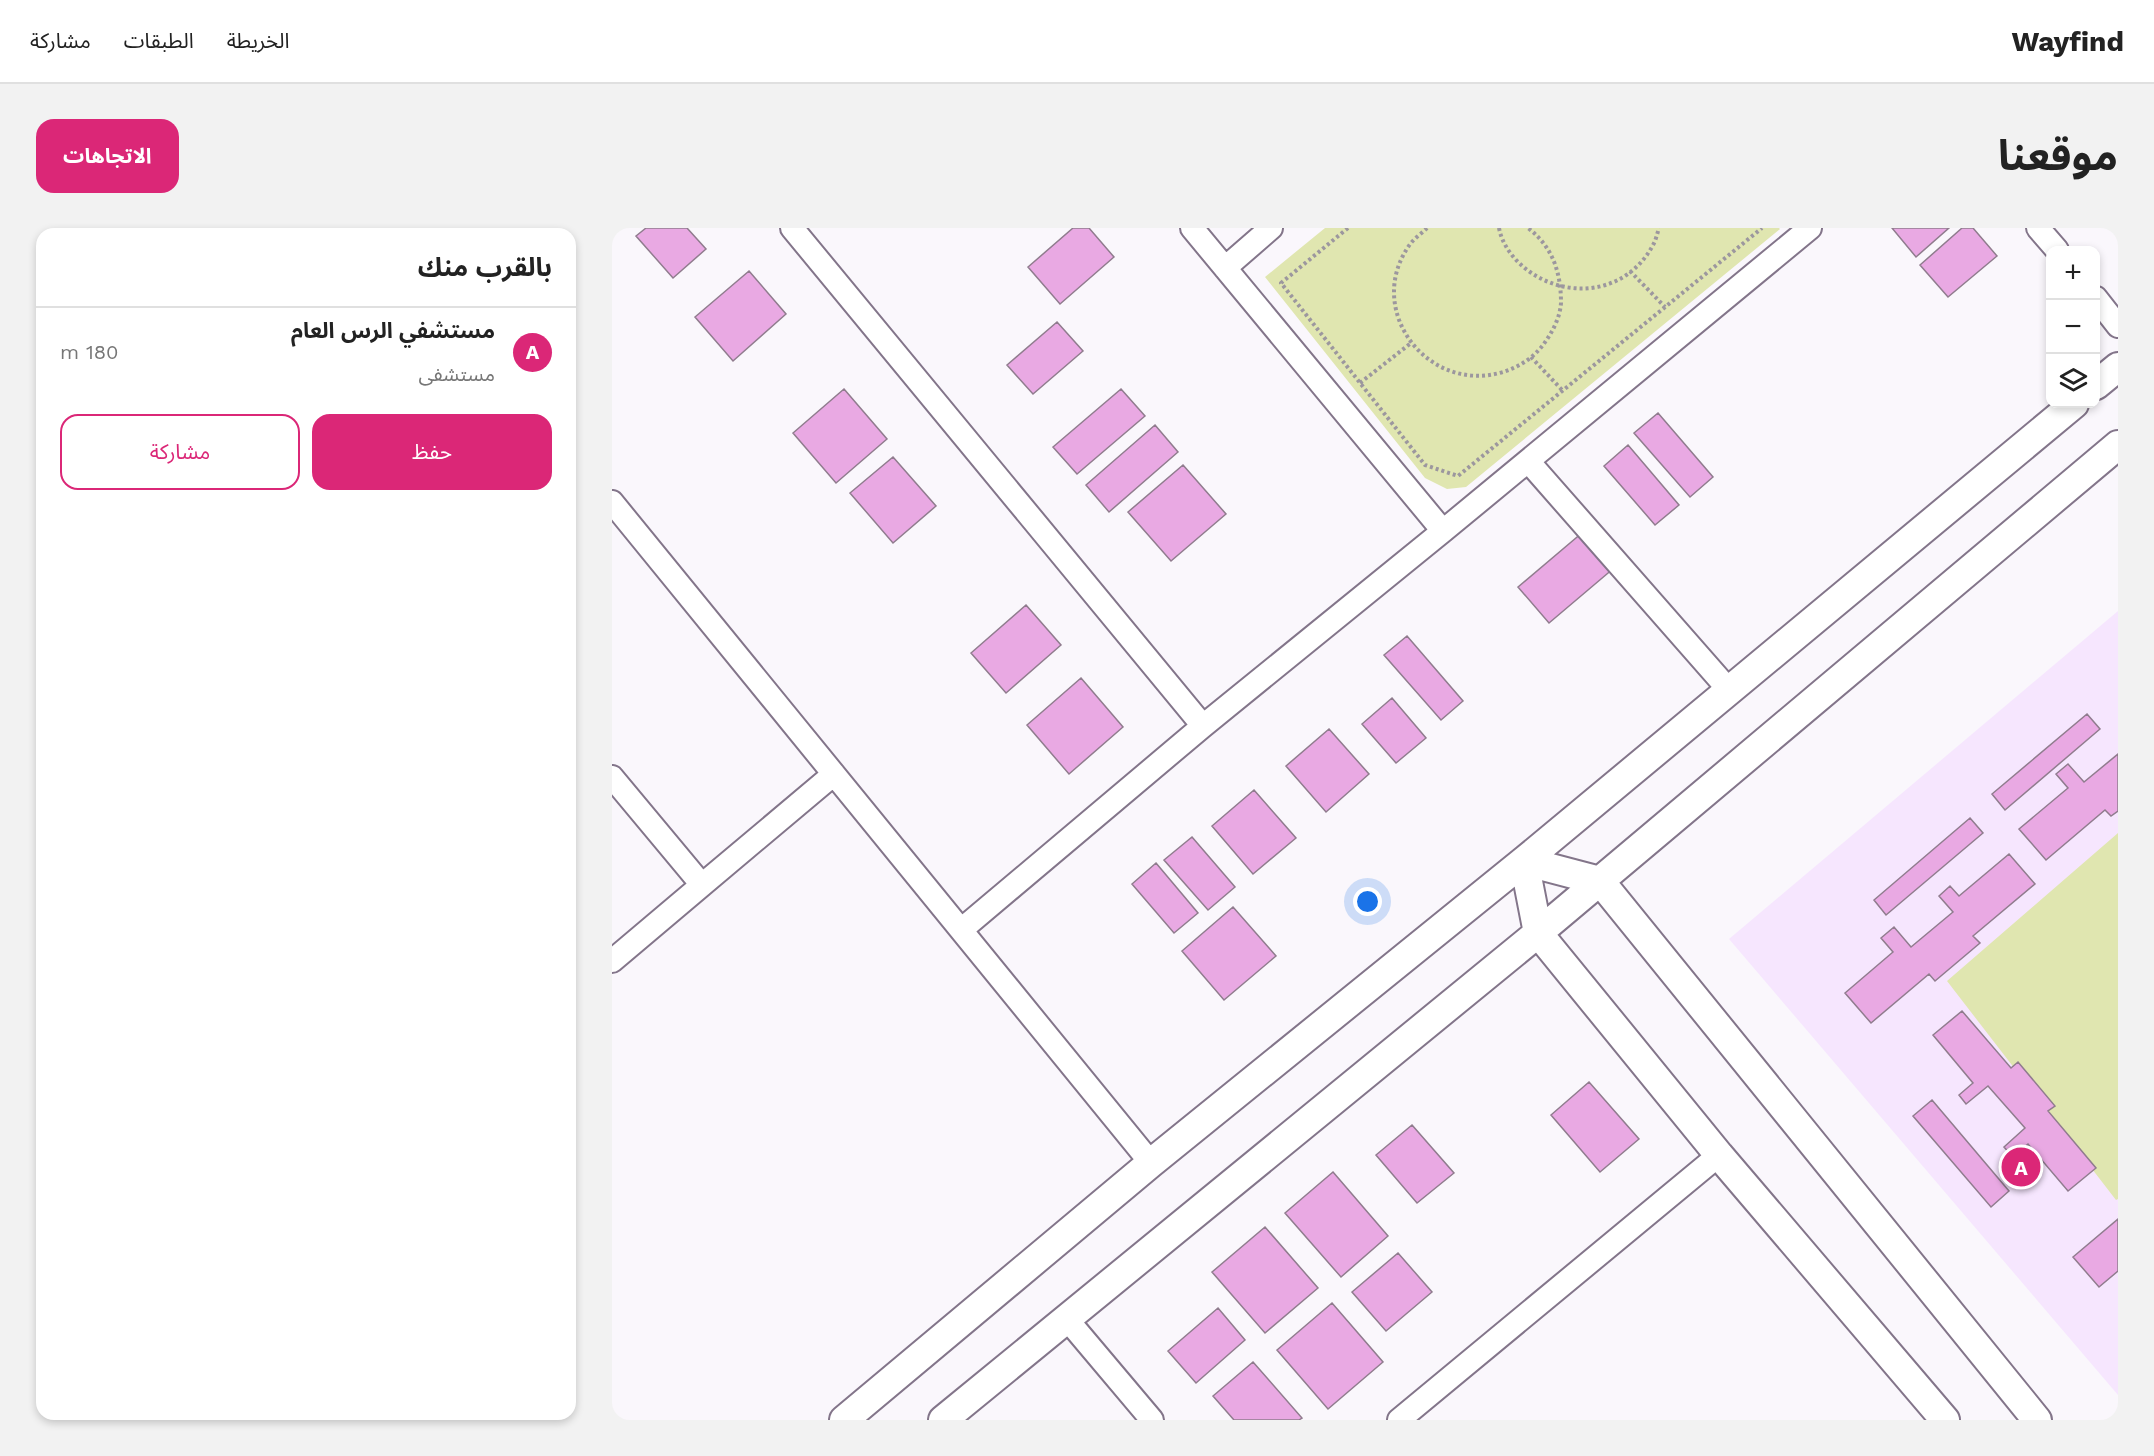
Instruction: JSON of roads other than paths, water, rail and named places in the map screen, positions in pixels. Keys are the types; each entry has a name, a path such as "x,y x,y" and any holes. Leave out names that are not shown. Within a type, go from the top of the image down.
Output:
{"street":[{"path":"792,228 1203,726"},
{"path":"1192,228 1443,531"},
{"path":"1225,268 1271,228"},
{"path":"961,930 1203,726 1809,228"},
{"path":"2038,228 2054,246"},
{"path":"2098,300 2118,326"},
{"path":"2100,382 2118,367"},
{"path":"844,1420 1151,1163 1524,861 2069,408"},
{"path":"943,1420 1538,933 2118,445"},
{"path":"1528,461 1729,690"},
{"path":"612,502 1151,1163"},
{"path":"612,960 834,774"},
{"path":"612,777 702,885"},
{"path":"1524,861 1600,881 2037,1420"},
{"path":"1524,861 1538,933 1719,1155 1945,1420"},
{"path":"1399,1420 1719,1155"},
{"path":"1066,1318 1152,1420"}],"place":[{"name":"مستشفي الرس العام","path":"2021,1167"}]}
